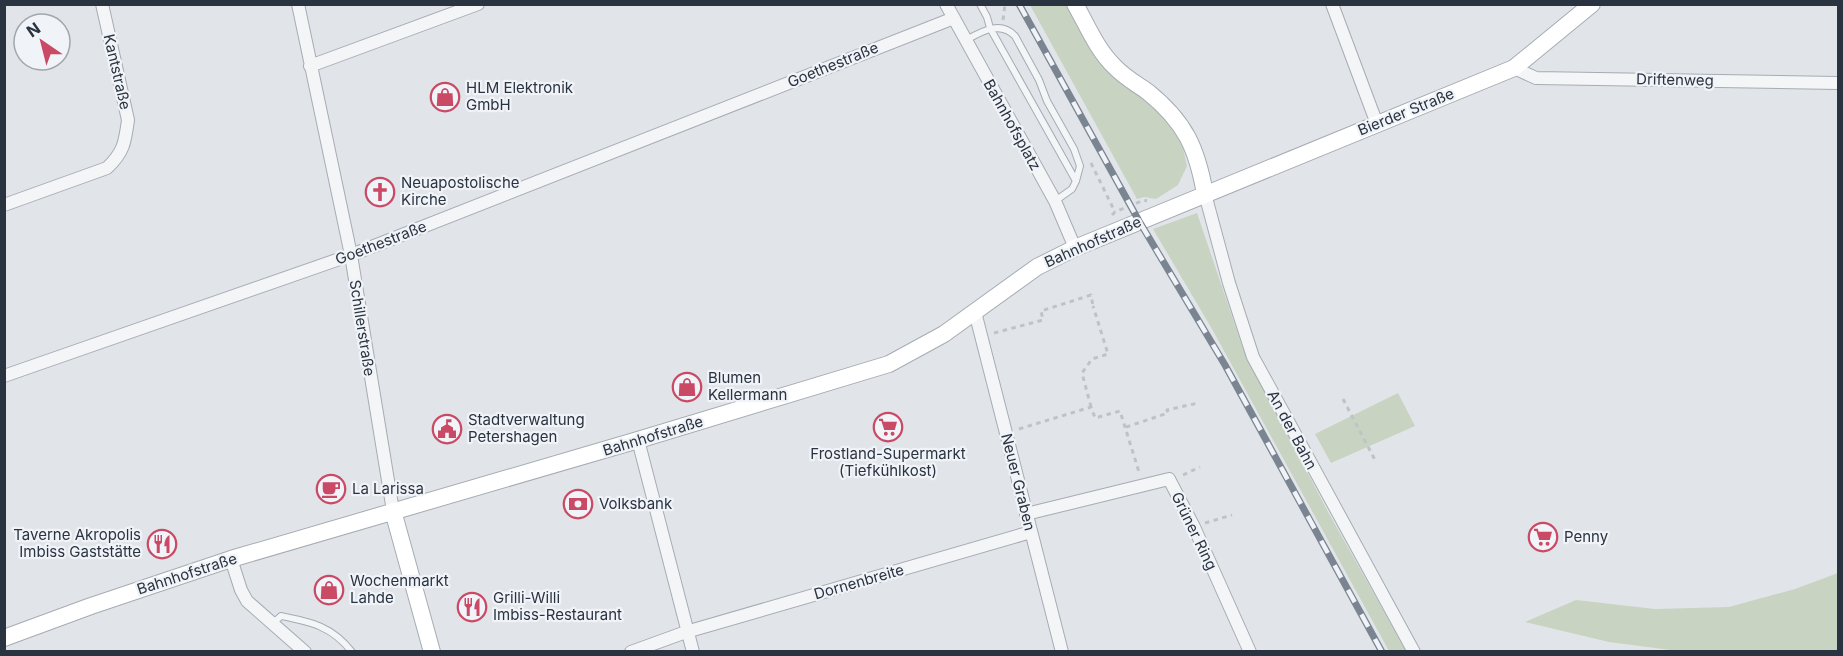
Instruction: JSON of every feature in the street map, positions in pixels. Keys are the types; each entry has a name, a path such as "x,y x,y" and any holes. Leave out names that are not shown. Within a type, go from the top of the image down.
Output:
{"street":[{"name":"Kantstraße","path":"4,205 107,168 119,157 126,139 128,120 102,4"},
{"name":"Schillerstraße","path":"298,4 351,255 393,511"},
{"path":"310,66 478,4"},
{"name":"Bahnhofsplatz","path":"946,4 1054,201 1075,248"},
{"path":"1076,4 1103,54 1115,68 1172,113 1187,134 1197,156 1205,194"},
{"path":"1332,4 1377,124"},
{"name":"Bierder Straße","path":"1205,194 1514,68 1592,4"},
{"name":"Goethestraße","path":"4,376 351,255 421,234 954,18"},
{"name":"Driftenweg","path":"1514,68 1536,78 1839,83"},
{"name":"Bahnhofstraße","path":"4,638 231,559 889,364 944,333 1037,267 1075,248 1205,194"},
{"name":"An der Bahn","path":"1205,194 1229,283 1253,357 1414,651"},
{"name":"Neuer Graben","path":"975,312 1062,651"},
{"path":"638,440 686,632 693,651"},
{"name":"Grüner Ring","path":"1026,514 1169,479 1194,527 1250,651"},
{"path":"393,511 432,651"},
{"name":"Dornenbreite","path":"631,651 686,632 1031,532"},
{"path":"231,559 241,591 247,601 305,651"}],"lane":[{"path":"980,4 987,16 990,28 1076,181"},
{"path":"966,40 990,28 1010,30 1040,80 1047,101 1074,148 1080,166 1072,189 1054,201"},
{"path":"272,624 281,616 317,624 334,634 352,651"}],"path":[{"path":"1002,28 1005,4"},
{"path":"1090,162 1115,212"},
{"path":"980,337 1043,320 1041,311 1091,296 1092,306 1108,354 1092,359 1082,373 1091,407 1095,418 1120,411 1143,486"},
{"path":"1343,399 1375,460"},
{"path":"1125,427 1168,413 1167,410 1198,403"},
{"path":"1005,433 1091,407"},
{"path":"1170,481 1200,467"},
{"path":"1194,527 1232,515"}],"green space":[{"path":"1030,5 1066,5 1098,61 1160,109 1183,148 1187,166 1178,185 1156,199 1144,197 1137,199"},
{"path":"1197,213 1243,349 1327,510 1406,651 1389,651 1212,329 1153,229"},
{"path":"1398,393 1415,426 1331,463 1315,434"},
{"path":"1838,573 1838,651 1678,651 1609,642 1525,622 1576,600 1655,609 1729,607 1795,589"}],"railway":[{"path":"1019,4 1139,221 1225,365 1382,652"}],"place":[{"name":"HLM Elektronik GmbH","path":"445,97"},
{"name":"Neuapostolische Kirche","path":"380,192"},
{"name":"Blumen Kellermann","path":"687,387"},
{"name":"Frostland-Supermarkt (Tiefkühlkost)","path":"888,427"},
{"name":"Stadtverwaltung Petershagen","path":"447,429"},
{"name":"La Larissa","path":"331,489"},
{"name":"Volksbank","path":"578,504"},
{"name":"Penny","path":"1543,537"},
{"name":"Taverne Akropolis Imbiss Gaststätte","path":"162,544"},
{"name":"Wochenmarkt Lahde","path":"329,590"},
{"name":"Grilli-Willi Imbiss-Restaurant","path":"472,607"}]}
